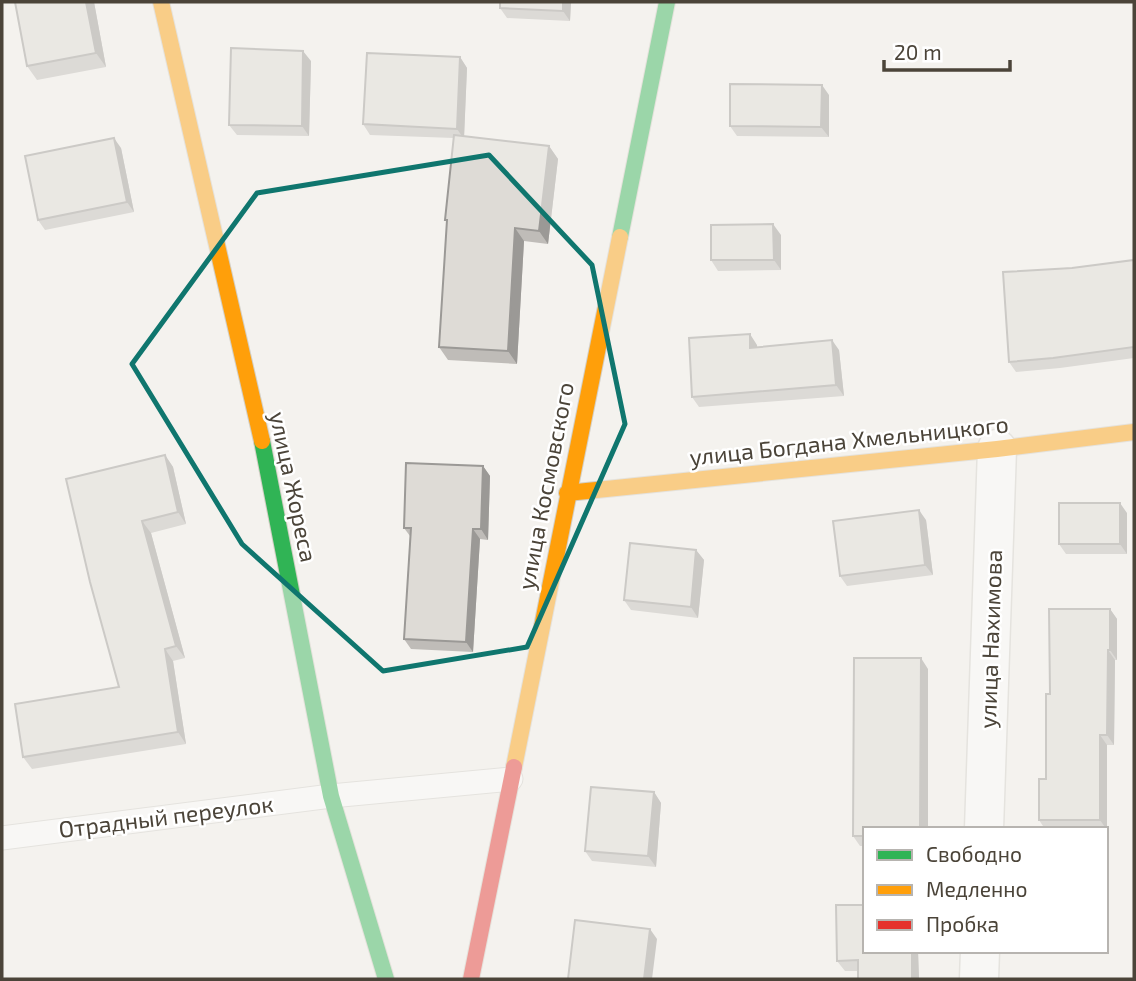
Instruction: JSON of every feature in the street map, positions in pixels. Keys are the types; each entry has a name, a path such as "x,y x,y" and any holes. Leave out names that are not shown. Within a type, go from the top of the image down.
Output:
{"street":[{"name":"улица Жореса","path":"161,2 266,460 331,796 386,979"},
{"name":"улица Космовского","path":"471,979 667,2"},
{"name":"улица Богдана Хмельницкого","path":"567,494 1134,432"},
{"name":"улица Нахимова","path":"984,827 997,449"},
{"path":"979,979 980,953"}],"lane":[{"name":"Отрадный переулок","path":"2,838 331,796 511,779"}],"highlighted area":[{"path":"489,155 592,265 625,424 527,647 383,671 242,544 132,364 257,193"}],"building":[{"path":"15,2 86,2 96,53 27,66"},
{"path":"500,2 563,2 563,11 500,8"},
{"path":"231,48 303,51 302,126 229,125"},
{"path":"367,53 460,57 457,129 363,124"},
{"path":"730,84 822,85 821,127 730,126"},
{"path":"454,135 549,146 539,231 515,228 508,351 439,347 445,220"},
{"path":"114,138 127,202 38,220 25,156"},
{"path":"773,224 774,260 711,260 711,225"},
{"path":"1134,260 1134,347 1009,362 1003,272 1072,268"},
{"path":"750,334 750,348 832,340 836,385 692,397 689,338"},
{"path":"165,455 178,512 142,521 176,646 165,649 178,732 23,757 15,704 119,687 90,582 66,479"},
{"path":"406,463 483,466 481,529 473,529 466,642 404,639 411,528 404,528"},
{"path":"1059,503 1120,503 1120,544 1059,544"},
{"path":"919,510 925,565 840,576 833,521"},
{"path":"630,543 696,550 691,607 624,600"},
{"path":"1049,609 1110,609 1107,735 1100,735 1100,820 1039,820 1039,779 1046,779 1046,694 1050,694"},
{"path":"854,658 921,658 920,827 863,827 863,836 853,836"},
{"path":"591,787 654,792 648,856 585,851"},
{"path":"836,905 863,905 863,953 912,953 912,979 858,979 858,960 837,961"},
{"path":"575,920 650,929 644,979 568,979"}],"traffic: fast":[{"path":"620,237 667,2"},
{"path":"262,441 331,796 386,979"}],"traffic: slow":[{"path":"161,2 262,441"},
{"path":"514,767 620,237"},
{"path":"567,493 997,449 1134,432"}],"traffic: jam":[{"path":"471,979 514,767"}]}
